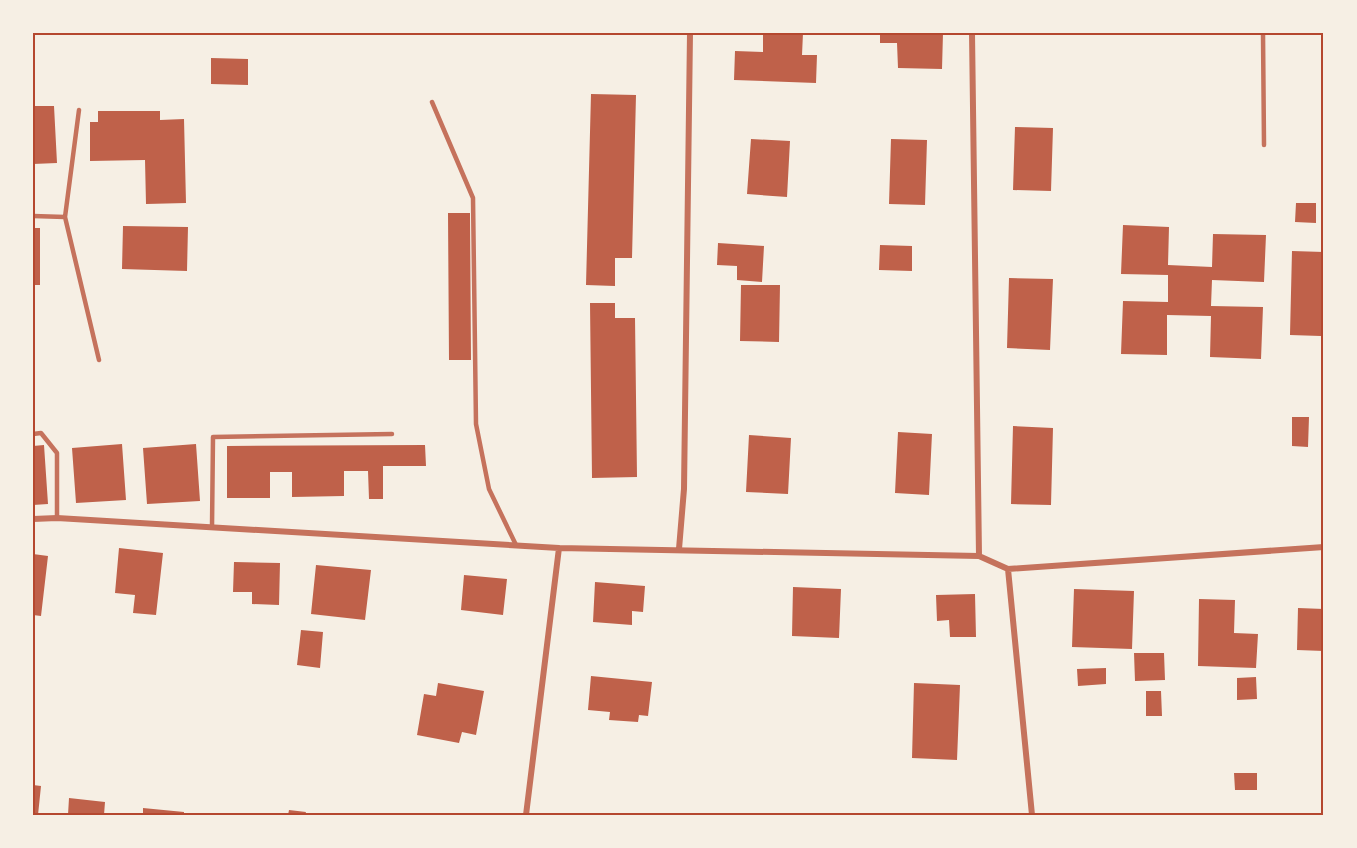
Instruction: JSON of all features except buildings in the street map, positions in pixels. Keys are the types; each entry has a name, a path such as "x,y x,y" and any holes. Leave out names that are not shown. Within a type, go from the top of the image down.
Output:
{"street":[{"path":"680,549 684,489 690,33"},
{"path":"972,33 979,556"},
{"path":"33,519 57,518 559,548 979,556 1008,569 1324,547"},
{"path":"526,815 559,548"},
{"path":"1008,569 1032,815"}],"lane":[{"path":"1263,33 1264,144"},
{"path":"432,102 473,198 476,424 489,489 516,545"},
{"path":"79,110 64,217 99,360"},
{"path":"33,216 64,217"},
{"path":"33,434 41,433 57,453 57,518"},
{"path":"212,527 213,438 392,434"}]}
